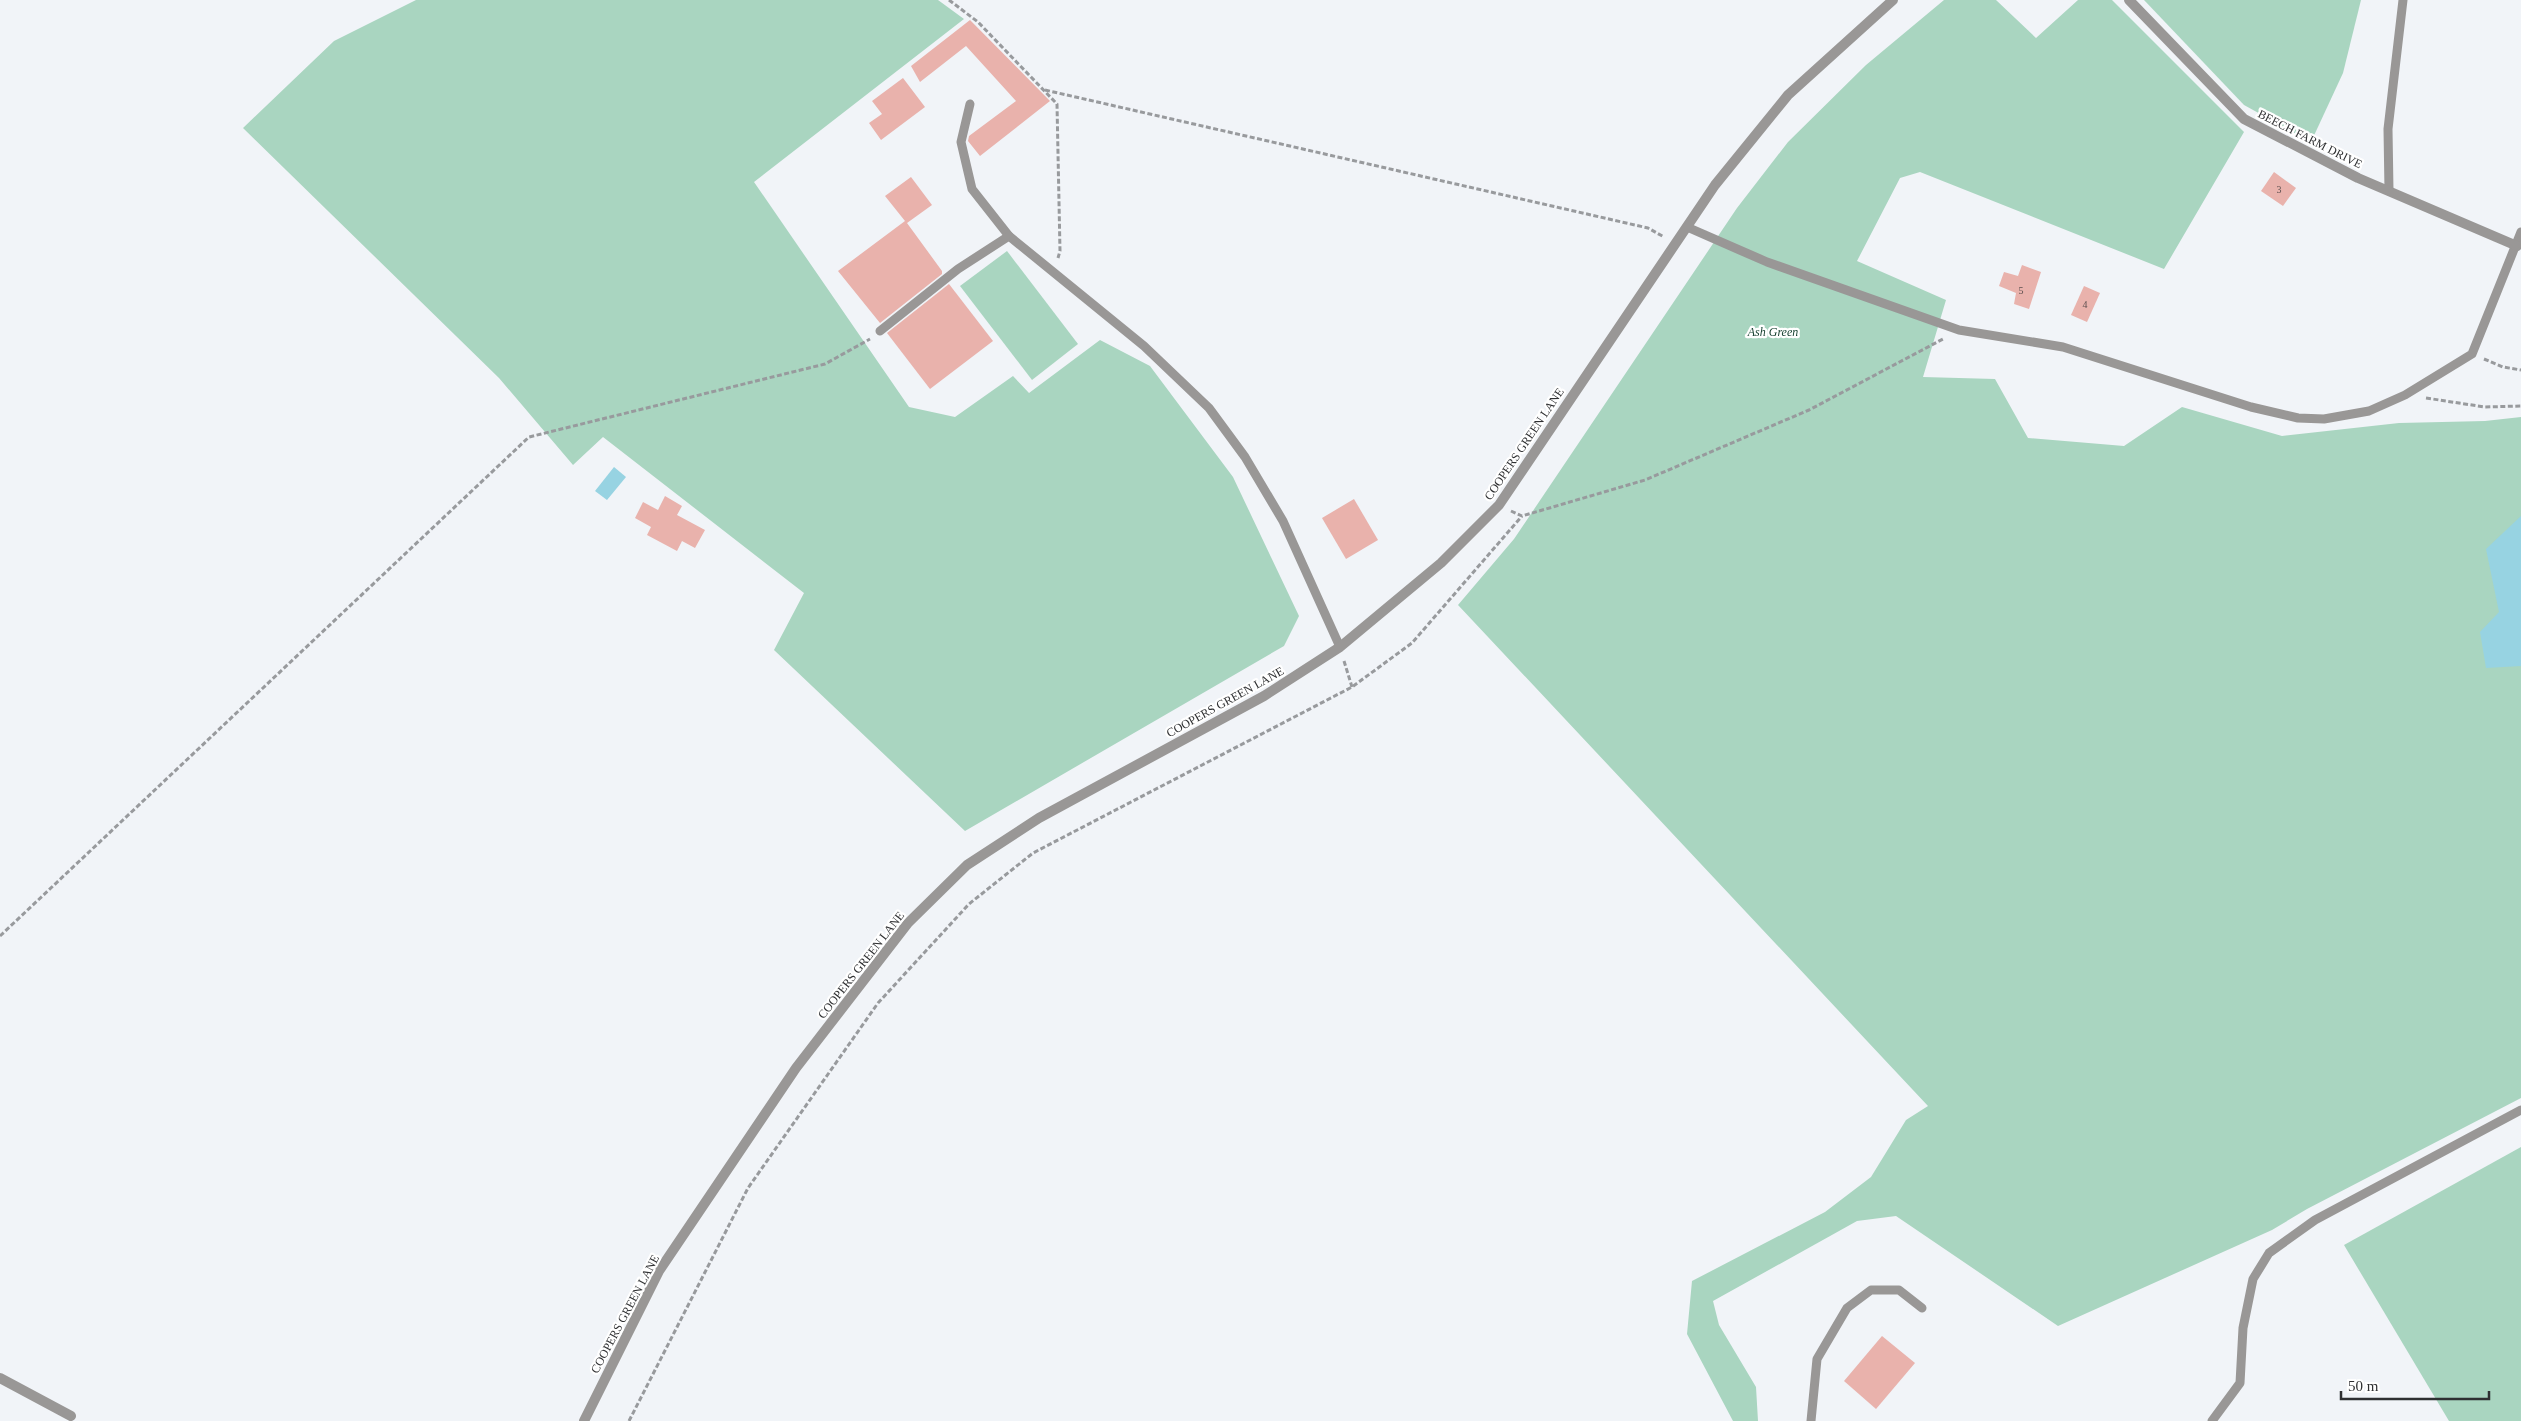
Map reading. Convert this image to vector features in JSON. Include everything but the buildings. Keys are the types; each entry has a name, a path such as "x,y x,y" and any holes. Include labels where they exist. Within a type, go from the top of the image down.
{"street":[{"name":"COOPERS GREEN LANE","path":"584,1421 660,1271 796,1068 908,924 967,865 1038,818 1264,696 1340,647 1441,563 1498,505 1715,185 1788,95 1893,0"},
{"name":"BEECH FARM DRIVE","path":"2128,0 2244,119 2358,178 2517,246"},
{"path":"0,1378 71,1416"}],"lane":[{"path":"2389,191 2388,130 2403,0"},
{"path":"970,104 961,142 972,188 1009,236 1055,270 1144,346 1209,408 1245,457 1283,520 1340,647"},
{"path":"1687,227 1767,262 1959,330 2063,347 2197,390 2298,418 2324,419 2368,411 2405,395 2472,354 2517,246 2521,232"},
{"path":"880,331 958,269 1009,236"},
{"path":"2212,1421 2240,1383 2243,1328 2253,1279 2269,1254 2315,1220 2521,1110"},
{"path":"1811,1421 1817,1358 1847,1308 1871,1290 1899,1290 1922,1308"}],"path":[{"path":"949,0 978,22 1057,104 1060,251 1055,270"},
{"path":"1045,90 1648,228 1675,244"},
{"path":"629,1421 748,1188 878,1003 969,904 1033,853 1352,687 1412,643 1522,516 1645,480 1809,410 1959,330"},
{"path":"0,936 529,437 825,364 865,343 880,331"},
{"path":"2472,354 2503,367 2521,370"},
{"path":"2405,395 2485,407 2521,406"},
{"path":"1498,505 1522,516"},
{"path":"1340,647 1352,687"}],"green space":[{"path":"416,0 938,0 964,19 754,182 909,407 955,417 1013,376 1029,393 1100,340 1150,366 1233,477 1299,616 1284,646 965,831 774,650 804,593 603,437 573,465 499,378 243,128 334,41"},
{"name":"Ash Green","path":"1944,0 1996,0 2036,38 2078,0 2112,0 2244,132 2164,269 1920,172 1900,178 1857,261 1946,300 1923,377 1995,379 2028,438 2124,446 2182,407 2282,436 2399,423 2485,421 2521,417 2521,1098 2307,1209 2272,1230 2058,1326 1896,1216 1857,1221 1713,1301 1719,1325 1756,1387 1758,1421 1733,1421 1687,1334 1692,1281 1825,1212 1871,1177 1906,1120 1928,1106 1458,605 1514,539 1737,208 1788,142 1866,65"},
{"path":"2144,0 2361,0 2343,73 2311,142 2244,105"},
{"path":"1007,251 1078,344 1032,380 960,286"},
{"path":"2521,1147 2521,1421 2449,1421 2344,1245"}],"water":[{"path":"614,467 626,477 607,500 595,491"},
{"path":"2521,516 2521,666 2486,668 2480,632 2499,612 2486,549"}]}
